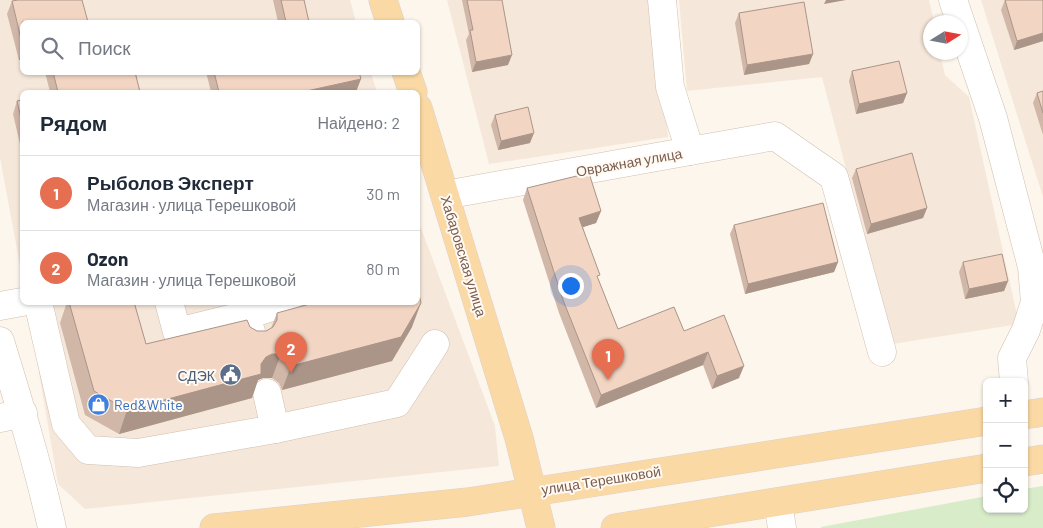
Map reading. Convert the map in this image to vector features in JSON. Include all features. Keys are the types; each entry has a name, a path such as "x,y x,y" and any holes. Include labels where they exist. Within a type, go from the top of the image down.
{"main road":[{"path":"383,0 389,20"},
{"path":"407,75 411,90"},
{"name":"Хабаровская улица","path":"420,114 519,438 541,528"},
{"path":"1028,415 1043,412"},
{"name":"улица Терешковой","path":"214,528 468,502 983,422"},
{"path":"1028,461 1043,459"},
{"path":"615,528 780,515 983,469"}],"street":[{"name":"Овражная улица","path":"445,195 690,151 670,87 662,0"},
{"path":"953,0 993,118 1032,267 1039,302 1026,330 1013,370"},
{"path":"690,151 775,136 834,177 882,352"},
{"path":"0,306 20,302"},
{"path":"39,305 66,424 88,450 138,453 275,429 397,403 435,344"},
{"path":"170,305 177,332 250,327 283,305"},
{"path":"0,341 11,416 44,492 52,528"},
{"path":"267,394 275,429"}],"shaded area":[{"path":"0,0 350,0 355,20 20,20 20,75 372,75 376,90 20,90 20,265 0,158"},
{"path":"447,0 655,0 668,137 489,164"},
{"path":"679,0 929,0 932,15 923,15 923,60 942,60 945,75 969,97 1019,324 892,344 822,77 687,91"},
{"path":"981,0 1043,0 1043,197"},
{"path":"420,225 495,426 499,466 85,509 58,484 27,305 420,305"}],"green space":[{"path":"1043,486 1043,528 821,528 983,497 983,513 1028,513 1028,488"}],"building":[{"path":"82,0 87,20 20,20 20,35 12,1"},
{"path":"281,0 304,0 309,20 286,20"},
{"path":"467,0 502,0 512,55 476,62 470,30 473,30"},
{"path":"1005,0 1043,0 1043,33 1017,41"},
{"path":"804,2 813,54 747,65 739,13"},
{"path":"899,61 907,93 859,104 852,71"},
{"path":"54,75 136,75 140,90 58,90"},
{"path":"215,75 360,75 361,79 311,90 218,90"},
{"path":"1043,91 1043,113 1037,93"},
{"path":"20,100 20,114 17,101"},
{"path":"528,107 534,133 501,141 495,115"},
{"path":"912,153 927,208 871,224 856,169"},
{"path":"589,173 601,211 579,218 600,275 597,276 618,329 674,307 684,331 724,315 744,366 717,376 708,352 601,395 563,300 527,188"},
{"path":"823,203 838,262 748,284 734,225"},
{"path":"1002,254 1008,281 969,289 963,262"},
{"path":"70,305 135,305 146,344 247,320 250,327 257,331 266,331 273,327 277,320 277,313 306,305 420,305 401,337 291,366 281,354 272,354 266,357 261,364 261,374 127,410 94,391"}],"place":[{"name":"Ozon","path":"291,373"},
{"name":"СДЭК","path":"231,375"},
{"name":"Рыболов Эксперт","path":"608,380"},
{"name":"Red&White","path":"98,404"}]}
